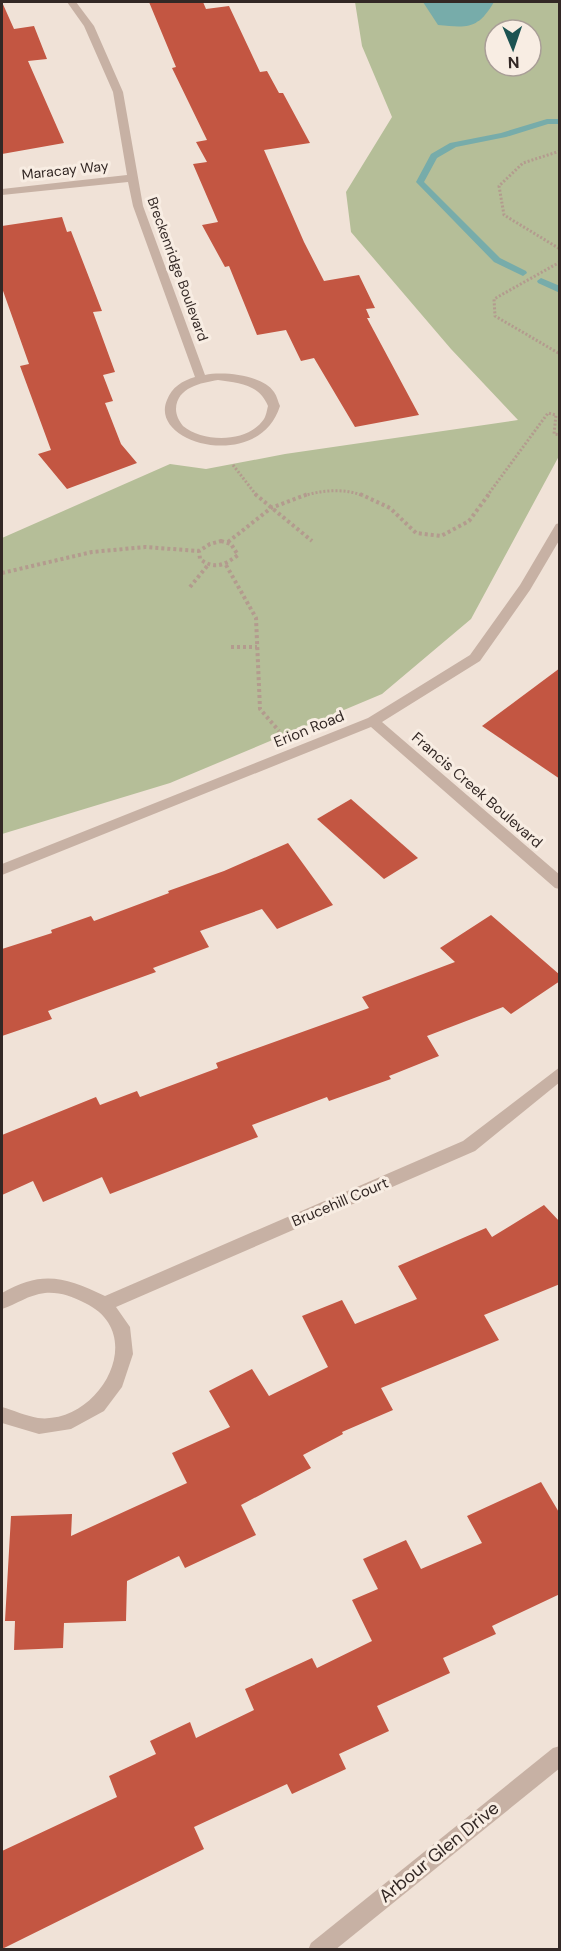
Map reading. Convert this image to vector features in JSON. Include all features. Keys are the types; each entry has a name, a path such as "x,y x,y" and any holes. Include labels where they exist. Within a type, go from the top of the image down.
{"street":[{"name":"Breckenridge Boulevard","path":"72,2 89,26 118,92 138,206 201,379"},
{"name":"Maracay Way","path":"2,192 132,178"},
{"path":"218,376 252,381 264,388 273,398 275,408 273,419 264,429 250,436 234,441 216,442 199,439 185,433 174,424 169,414 170,403 176,393 187,384 218,376"},
{"name":"Erion Road","path":"2,870 373,721 475,657 525,587 560,527"},
{"name":"Francis Creek Boulevard","path":"373,721 560,884"},
{"name":"Brucehill Court","path":"105,1304 470,1146 560,1073"},
{"path":"2,1302 13,1294 37,1286 62,1286 85,1292 105,1304 119,1323 126,1346 123,1370 112,1392 92,1411 67,1423 40,1426 14,1421 2,1415"},
{"name":"Arbour Glen Drive","path":"318,1950 560,1755"}],"path":[{"path":"560,151 523,163 499,186 504,215 560,249"},
{"path":"560,262 494,299 495,316 560,354"},
{"path":"228,542 272,508 314,492 355,492 390,508 416,533 441,536 469,521 548,413 556,415 554,434 560,435"},
{"path":"216,442 256,495 312,542"},
{"path":"2,573 92,552 145,547 199,551 210,542 228,542 235,547 238,555 226,565 208,565 200,558 199,551"},
{"path":"190,587 208,565"},
{"path":"226,565 256,618 260,709 297,753"},
{"path":"231,647 257,646"}],"green space":[{"path":"355,2 559,2 559,456 471,619 382,694 170,783 2,834 2,538 170,464 206,469 285,454 518,420 451,349 351,232 346,192 392,117 362,46"}],"water":[{"path":"423,2 494,2 477,22 457,26 438,25"}],"building":[{"path":"2,2 14,29 34,26 47,59 28,61 64,143 2,154"},
{"path":"149,2 203,2 206,9 229,6 260,72 267,71 279,93 283,93 310,143 264,150 304,242 324,281 359,275 375,308 366,309 370,318 367,318 419,415 355,427 314,358 301,361 286,330 257,335 229,266 225,267 202,225 218,222 193,164 207,162 196,142 207,140 172,68 176,67"},
{"path":"62,217 67,232 71,231 102,311 93,312 115,372 103,375 113,401 105,403 121,444 137,463 67,489 38,454 51,450 20,366 29,364 2,288 2,226"},
{"path":"560,668 560,779 482,726"},
{"path":"351,799 418,858 384,879 317,819"},
{"path":"288,843 333,905 277,929 262,909 200,931 209,947 153,968 156,972 48,1011 52,1019 2,1036 2,949 52,933 51,930 91,916 94,921 224,871"},
{"path":"491,915 560,975 560,981 511,1014 503,1007 427,1036 439,1056 389,1076 391,1079 329,1101 327,1097 252,1125 258,1137 110,1194 102,1177 43,1202 33,1181 2,1195 2,1135 96,1097 100,1105 137,1091 140,1097 218,1068 216,1063 369,1008 362,997 455,962 440,948"},
{"path":"544,1205 560,1222 560,1284 484,1315 499,1340 381,1388 393,1410 342,1432 343,1434 303,1455 311,1468 241,1505 256,1535 185,1568 179,1556 127,1581 126,1621 64,1623 63,1648 14,1650 15,1621 5,1621 11,1516 72,1514 71,1536 187,1483 172,1453 230,1427 209,1391 252,1369 269,1396 328,1367 302,1316 342,1300 355,1324 417,1299 398,1266 486,1228 492,1237"},
{"path":"541,1482 560,1514 560,1594 492,1626 496,1634 443,1658 450,1673 377,1706 389,1731 339,1754 346,1769 292,1794 287,1784 194,1827 204,1849 2,1949 2,1851 117,1797 109,1776 156,1754 150,1741 190,1722 196,1738 254,1710 245,1689 312,1658 317,1668 372,1641 352,1600 378,1589 363,1559 406,1540 421,1569 482,1543 467,1516"}],"waterway":[{"path":"523,273 497,260 420,182 434,156 453,145 503,135 547,121 560,122"},
{"path":"541,281 560,290"}]}
